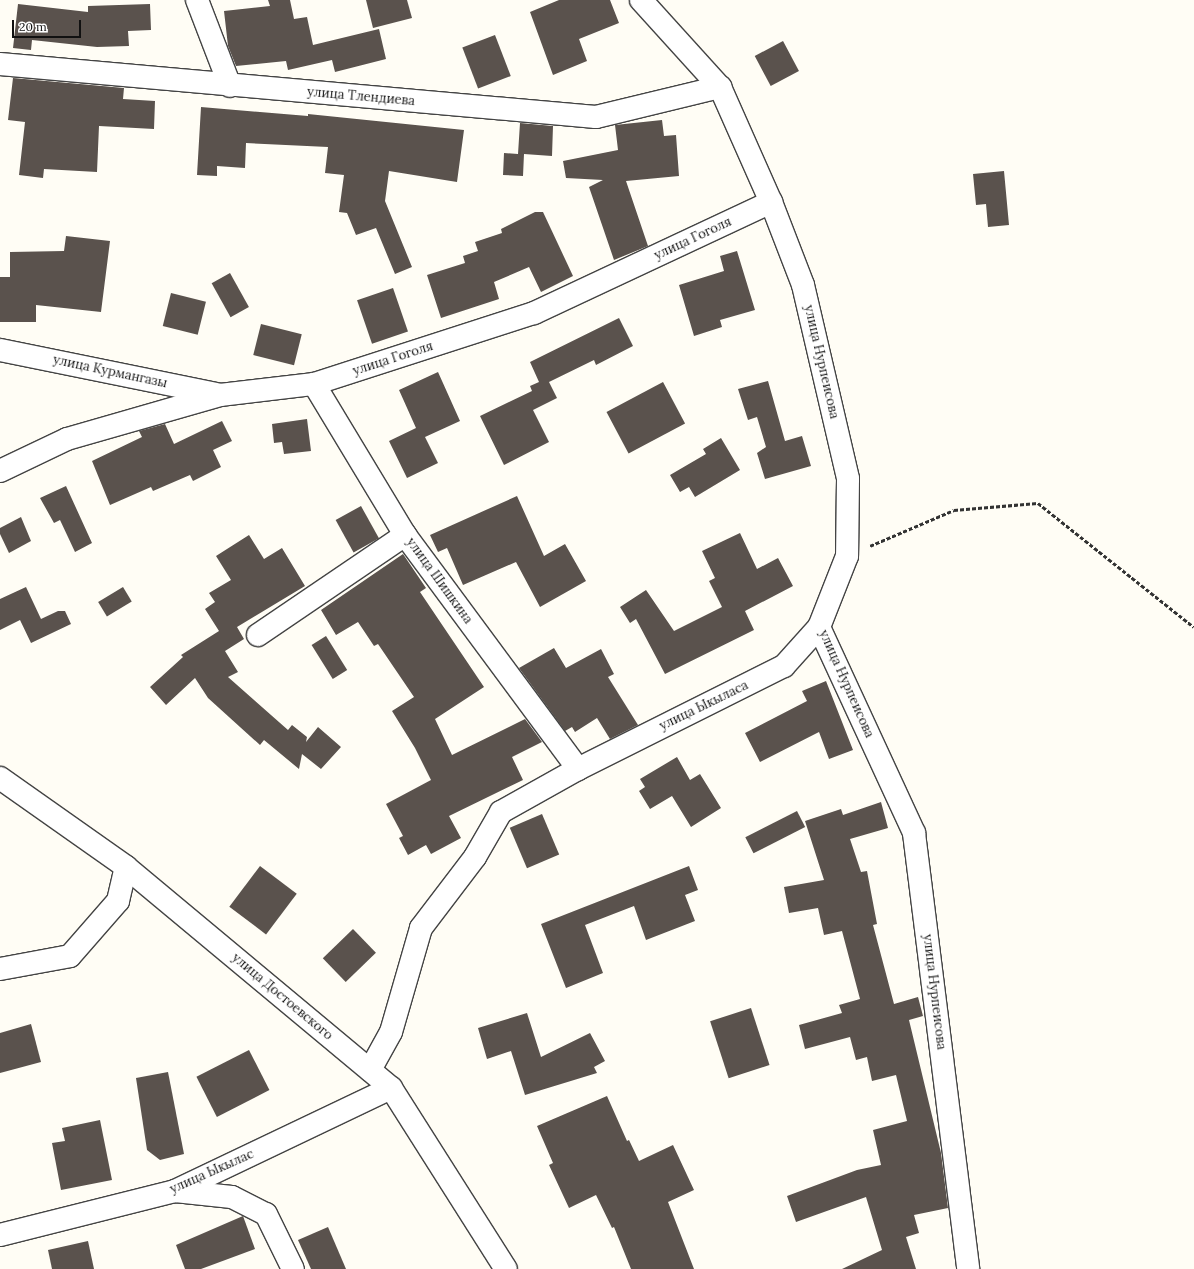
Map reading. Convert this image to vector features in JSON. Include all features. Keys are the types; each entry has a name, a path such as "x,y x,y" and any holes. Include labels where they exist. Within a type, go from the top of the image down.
{"street":[{"path":"197,0 230,86"},
{"name":"улица Нурпеисова","path":"641,0 720,87 771,202 803,285 848,479 847,556 819,627 914,833 968,1269"},
{"name":"улица Тлендиева","path":"0,64 230,86 596,117 720,87"},
{"name":"улица Гоголя","path":"0,470 68,439 220,395 314,384 534,313 771,202"},
{"name":"улица Курмангазы","path":"0,350 220,395"},
{"name":"улица Шишкина","path":"314,384 405,535 578,769"},
{"path":"258,635 405,535"},
{"name":"улица Ыкыласа","path":"370,1070 391,1032 421,928 475,857 501,812 578,769 784,666 819,627"},
{"name":"улица Достоевского","path":"0,778 126,867 391,1088 506,1269"},
{"path":"0,969 70,956 118,901 126,867"},
{"name":"улица Ыкылас","path":"0,1235 175,1191 391,1088"},
{"path":"175,1191 232,1197 266,1214 294,1269"}],"path":[{"path":"847,556 954,510 1038,503 1194,627"}],"building":[{"path":"268,0 290,0 294,19 307,17 313,45 379,29 386,59 335,72 332,60 288,70 286,61 236,66 228,46 224,11 270,6"},
{"path":"366,0 407,0 412,18 373,28"},
{"path":"559,0 610,0 619,23 579,39 587,61 553,75 530,12"},
{"path":"18,4 88,12 88,6 150,4 151,30 128,31 129,46 97,47 32,40 31,50 13,48"},
{"path":"495,35 511,76 478,89 462,48"},
{"path":"783,41 799,71 771,86 755,56"},
{"path":"13,78 124,88 123,99 155,101 154,129 99,126 97,172 44,169 43,178 19,175 25,122 8,120"},
{"path":"201,107 308,116 308,114 464,130 457,182 389,171 385,201 412,267 395,274 376,228 356,235 347,213 339,212 344,175 325,173 328,147 246,143 245,168 217,166 217,176 197,175"},
{"path":"662,120 664,136 676,135 679,176 626,181 648,246 614,260 589,187 603,180 566,178 563,161 618,150 615,125"},
{"path":"520,123 553,126 552,156 524,154 523,176 503,175 504,153 518,154"},
{"path":"1004,171 1009,225 988,227 986,204 976,205 973,174"},
{"path":"535,212 543,212 573,276 541,292 529,267 494,282 499,299 441,318 427,275 465,263 463,256 478,251 475,242 502,233 501,229"},
{"path":"66,236 110,241 101,312 36,305 36,322 0,322 0,277 10,277 10,252 64,251"},
{"path":"737,251 755,310 720,320 722,327 694,336 679,285 724,271 720,256"},
{"path":"230,273 249,307 231,317 212,283"},
{"path":"393,288 408,331 372,344 357,300"},
{"path":"171,293 206,302 198,335 163,326"},
{"path":"619,318 633,346 596,365 594,360 549,382 557,398 533,410 549,442 504,465 480,416 532,391 530,386 539,382 530,362"},
{"path":"261,324 302,334 294,365 253,355"},
{"path":"438,372 460,421 425,437 438,463 407,478 389,441 416,428 399,390"},
{"path":"768,381 785,441 802,436 811,466 765,479 757,453 766,447 757,417 748,420 738,389"},
{"path":"663,382 685,423 629,454 606,412"},
{"path":"307,419 311,451 284,454 282,442 274,443 272,424"},
{"path":"222,421 232,441 213,450 221,467 193,481 190,475 153,491 151,487 110,505 92,461 142,437 139,431 165,424 174,444"},
{"path":"721,438 740,470 695,497 689,487 680,492 670,475 706,454 703,449"},
{"path":"66,486 92,543 75,552 60,520 54,523 40,498"},
{"path":"517,496 544,556 565,544 586,581 540,607 516,562 463,585 447,548 438,552 430,535"},
{"path":"361,506 379,538 354,552 336,520"},
{"path":"21,517 31,541 9,553 0,534 0,528"},
{"path":"740,533 757,569 778,558 793,586 745,611 754,630 665,674 636,619 630,623 620,607 646,590 674,631 722,607 709,581 715,578 702,551"},
{"path":"249,535 264,559 282,548 305,586 237,627 244,639 225,651 238,672 228,677 288,730 292,725 307,737 306,742 318,727 341,747 321,769 302,754 299,769 264,740 260,745 208,698 195,678 166,705 150,687 183,657 181,655 219,631 205,609 215,602 209,593 231,580 216,556"},
{"path":"403,554 426,588 420,592 484,687 435,719 452,755 525,719 542,742 512,757 523,780 449,816 461,838 431,854 426,845 408,855 399,838 403,836 386,804 431,780 415,748 392,711 414,697 378,644 374,646 358,622 336,635 321,610"},
{"path":"26,587 41,619 58,611 65,611 71,624 31,643 20,620 0,630 0,599"},
{"path":"123,587 132,602 107,617 98,602"},
{"path":"326,636 347,670 333,679 312,645"},
{"path":"554,648 566,668 601,649 614,674 608,677 638,725 610,739 597,718 575,732 572,727 565,731 519,668"},
{"path":"826,681 853,750 829,759 819,732 760,762 745,733 807,701 802,691"},
{"path":"677,757 690,780 700,774 721,808 691,827 672,796 650,809 639,791 645,787 640,779"},
{"path":"881,802 888,828 850,839 861,872 867,871 877,924 873,925 894,1004 918,997 923,1016 909,1020 941,1153 948,1208 914,1215 919,1233 906,1237 916,1269 842,1269 882,1250 866,1197 796,1222 787,1196 857,1170 881,1165 873,1130 907,1121 896,1075 872,1081 867,1057 856,1060 850,1037 805,1049 799,1025 842,1013 839,1005 860,999 842,931 824,935 818,908 789,913 784,887 824,880 805,821 841,809 843,815"},
{"path":"797,811 805,827 753,853 745,837"},
{"path":"542,814 559,855 527,868 510,828"},
{"path":"260,866 297,894 266,934 229,907"},
{"path":"689,866 698,890 685,895 695,921 646,940 634,906 585,925 603,973 566,988 541,924"},
{"path":"353,929 376,953 346,982 323,958"},
{"path":"751,1008 770,1065 729,1078 710,1021"},
{"path":"527,1013 541,1057 590,1033 605,1061 594,1067 597,1073 525,1095 511,1051 487,1059 478,1028"},
{"path":"31,1024 41,1062 0,1073 0,1033"},
{"path":"249,1050 269,1090 217,1117 196,1077"},
{"path":"168,1072 184,1154 160,1160 147,1150 136,1078"},
{"path":"607,1096 627,1141 629,1140 639,1161 673,1145 694,1190 668,1202 694,1269 631,1269 614,1227 612,1228 596,1195 569,1208 549,1165 553,1163 537,1126"},
{"path":"100,1120 112,1180 61,1190 52,1143 65,1141 62,1128"},
{"path":"243,1216 255,1249 201,1269 185,1269 176,1245"},
{"path":"328,1227 346,1269 311,1269 298,1240"},
{"path":"88,1241 94,1269 52,1269 48,1250"}]}
